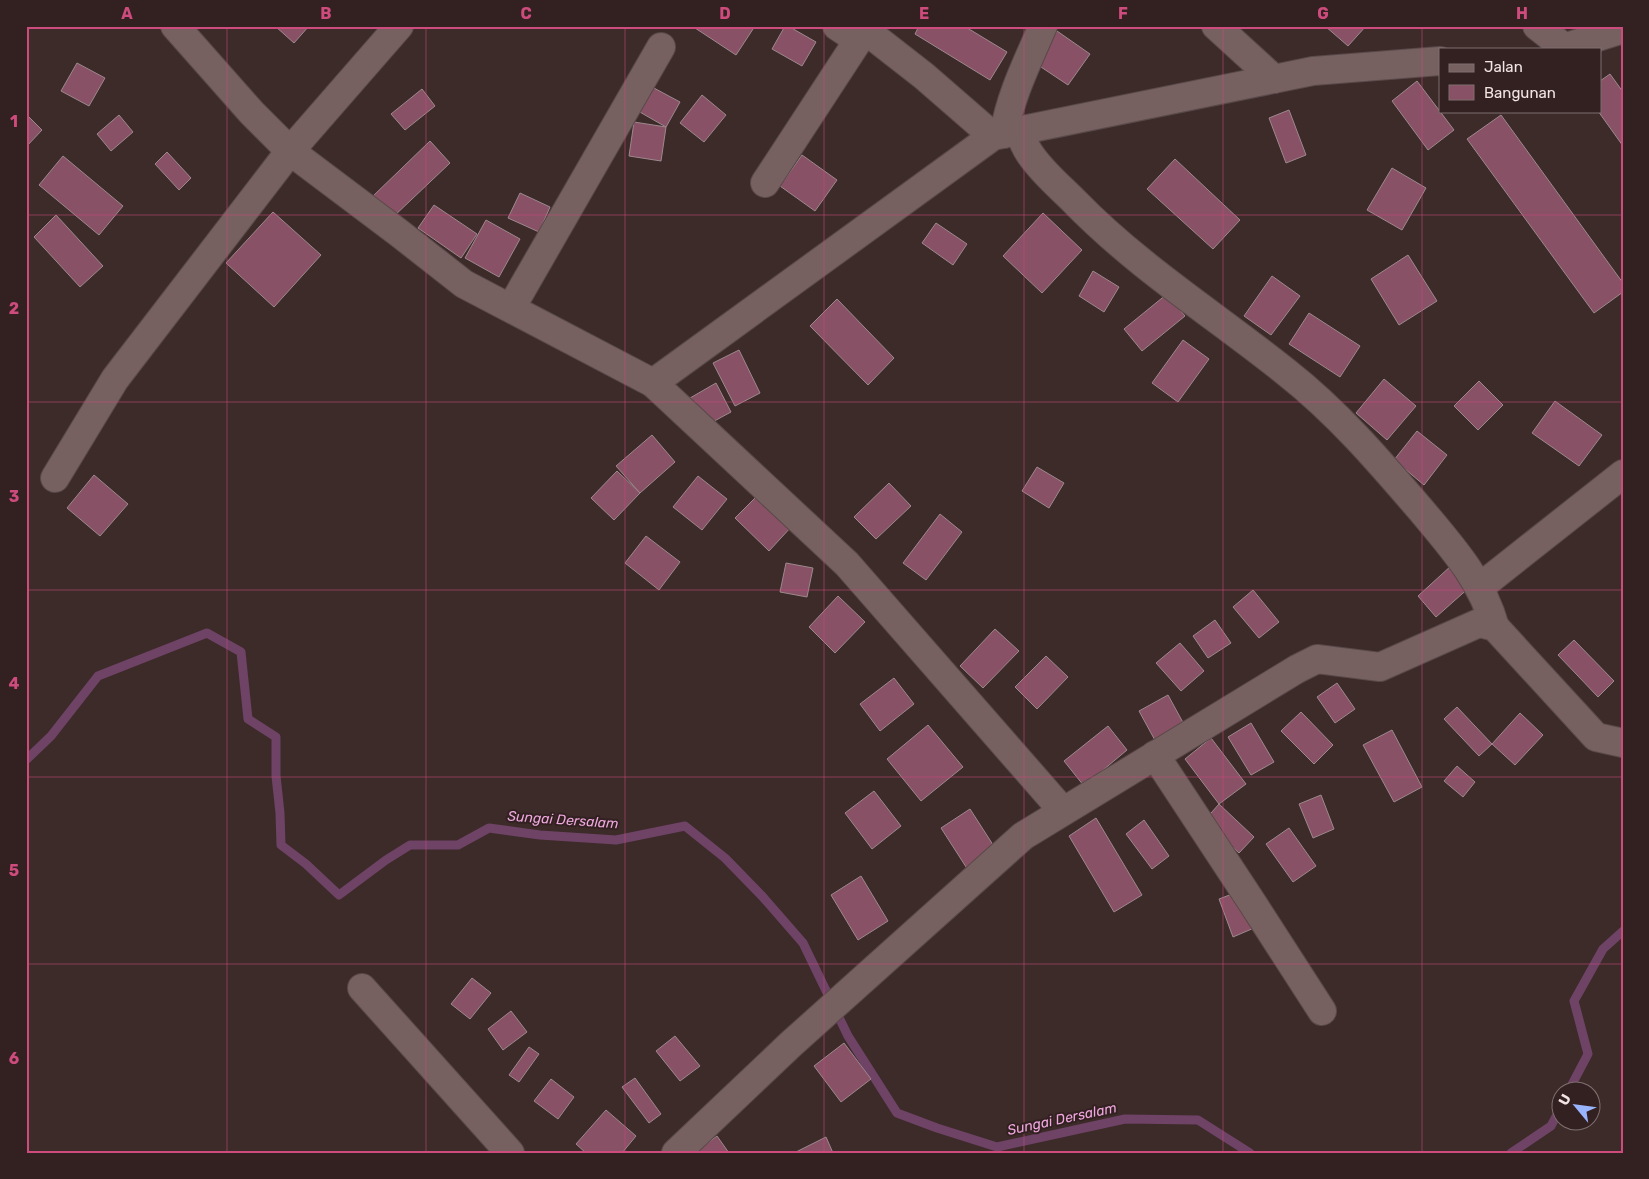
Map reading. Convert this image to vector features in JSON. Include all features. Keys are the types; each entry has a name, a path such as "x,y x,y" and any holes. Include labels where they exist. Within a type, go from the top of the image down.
{"street":[{"path":"175,26 252,113 290,152 464,284 653,383 847,564 1063,811"},
{"path":"55,478 115,379 290,152 399,26"},
{"path":"1005,133 1007,113 1043,26"},
{"path":"1216,26 1274,79"},
{"path":"1537,26 1562,48 1621,32"},
{"path":"766,182 857,30 1005,133 1029,153 1090,218 1153,273 1279,366 1320,400 1405,492 1454,549 1480,587 1489,607 1494,627 1596,737 1623,743"},
{"path":"511,308 661,47"},
{"path":"653,383 1005,133 1313,72 1439,61"},
{"path":"1480,587 1623,474"},
{"path":"676,1153 791,1044 1023,836 1297,669 1317,659 1380,667 1479,623 1494,627"},
{"path":"1155,755 1322,1011"},
{"path":"362,988 510,1153"}],"building":[{"path":"275,26 309,26 294,43"},
{"path":"692,26 755,26 736,55"},
{"path":"785,26 816,42 802,66 772,49"},
{"path":"919,26 964,26 1007,52 990,80 915,34"},
{"path":"1325,26 1366,26 1348,46"},
{"path":"1057,31 1090,54 1068,85 1035,63"},
{"path":"77,63 105,78 89,106 61,91"},
{"path":"1610,74 1623,92 1623,146 1599,112 1602,112 1602,80"},
{"path":"1417,81 1454,130 1428,150 1392,101"},
{"path":"652,87 680,102 666,127 638,111"},
{"path":"422,89 435,106 405,130 391,114"},
{"path":"702,95 726,115 704,142 680,123"},
{"path":"1289,110 1306,155 1286,163 1269,118"},
{"path":"26,114 42,130 26,147"},
{"path":"119,115 133,132 111,151 97,134"},
{"path":"1501,115 1623,283 1623,292 1594,313 1467,139"},
{"path":"634,122 666,127 661,161 629,156"},
{"path":"430,141 450,163 392,218 372,197"},
{"path":"167,152 191,178 179,190 155,164"},
{"path":"802,155 837,180 815,211 780,186"},
{"path":"63,156 123,206 99,235 39,185"},
{"path":"1175,159 1240,220 1213,249 1147,189"},
{"path":"1392,168 1426,188 1402,230 1367,210"},
{"path":"520,193 550,207 539,232 508,218"},
{"path":"434,205 477,234 461,258 418,228"},
{"path":"273,212 321,255 274,307 226,263"},
{"path":"1043,213 1082,250 1042,293 1003,256"},
{"path":"56,215 103,266 80,287 34,237"},
{"path":"486,220 520,239 499,277 465,258"},
{"path":"936,223 967,244 953,265 922,243"},
{"path":"1408,255 1437,301 1399,325 1371,279"},
{"path":"1093,271 1119,287 1104,312 1079,296"},
{"path":"1272,276 1300,296 1271,335 1244,316"},
{"path":"1167,294 1185,316 1142,351 1124,329"},
{"path":"837,299 894,358 868,385 810,326"},
{"path":"1309,313 1360,346 1340,377 1289,344"},
{"path":"1183,340 1209,359 1178,402 1152,383"},
{"path":"739,350 760,393 735,406 713,363"},
{"path":"1384,379 1416,406 1387,440 1356,413"},
{"path":"1479,381 1503,405 1478,430 1454,406"},
{"path":"716,383 731,412 705,426 690,398"},
{"path":"1555,401 1602,435 1579,466 1532,433"},
{"path":"1417,431 1447,455 1424,485 1394,460"},
{"path":"652,435 675,462 640,493 616,466"},
{"path":"1037,467 1064,483 1049,508 1022,491"},
{"path":"617,471 640,493 614,520 591,498"},
{"path":"94,475 128,504 100,536 67,508"},
{"path":"698,476 727,499 702,530 673,507"},
{"path":"889,483 911,506 876,539 854,517"},
{"path":"759,494 792,526 769,551 735,518"},
{"path":"940,514 962,532 926,580 903,563"},
{"path":"646,536 680,562 659,590 625,563"},
{"path":"786,563 813,568 807,597 780,592"},
{"path":"1452,565 1471,586 1436,617 1418,596"},
{"path":"1253,590 1279,622 1259,638 1233,607"},
{"path":"838,596 865,622 835,653 809,627"},
{"path":"1215,620 1231,643 1208,658 1193,636"},
{"path":"995,629 1019,651 983,688 960,666"},
{"path":"1574,640 1614,681 1598,697 1558,655"},
{"path":"1180,643 1204,671 1181,691 1156,663"},
{"path":"1046,656 1068,677 1037,709 1015,687"},
{"path":"894,678 914,704 880,731 860,704"},
{"path":"1337,683 1355,709 1335,723 1317,697"},
{"path":"1168,695 1186,728 1157,744 1139,711"},
{"path":"1457,707 1492,744 1479,756 1444,719"},
{"path":"1301,712 1333,745 1314,764 1281,731"},
{"path":"1520,713 1543,735 1515,765 1492,744"},
{"path":"1251,723 1274,762 1251,775 1228,737"},
{"path":"928,725 963,767 921,801 887,759"},
{"path":"1108,726 1127,750 1084,786 1064,761"},
{"path":"1392,730 1422,787 1394,802 1363,745"},
{"path":"1211,738 1246,784 1219,804 1185,759"},
{"path":"1457,766 1475,782 1463,797 1444,781"},
{"path":"874,791 901,826 872,849 845,813"},
{"path":"1321,795 1334,829 1313,838 1299,804"},
{"path":"1219,804 1254,837 1239,853 1204,821"},
{"path":"970,809 997,851 968,870 941,828"},
{"path":"1096,818 1142,895 1114,912 1069,836"},
{"path":"1144,820 1169,856 1152,869 1126,834"},
{"path":"1289,828 1316,866 1293,882 1266,844"},
{"path":"861,876 888,921 858,940 831,895"},
{"path":"1240,891 1254,928 1233,937 1219,899"},
{"path":"472,978 491,993 470,1019 451,1004"},
{"path":"511,1011 527,1032 503,1050 488,1029"},
{"path":"675,1036 700,1066 680,1081 656,1051"},
{"path":"844,1043 871,1079 841,1102 814,1066"},
{"path":"529,1047 539,1054 519,1082 509,1075"},
{"path":"635,1078 661,1114 649,1123 622,1087"},
{"path":"551,1079 574,1097 558,1119 534,1101"},
{"path":"606,1110 636,1136 622,1153 586,1153 576,1144"},
{"path":"717,1136 729,1153 694,1153"},
{"path":"826,1137 833,1153 796,1152"}],"waterway":[{"name":"Sungai Dersalam","path":"26,760 51,736 98,676 207,633 241,652 248,719 276,737 276,776 281,845 306,864 339,895 386,860 410,845 458,845 489,828 540,835 616,840 685,826 725,858 762,896 803,943 848,1036 897,1113 997,1147 1125,1119 1198,1120 1250,1153"},
{"name":"Sungai Dersalam","path":"1573,1082 1588,1054 1574,1001 1603,949 1623,931"},
{"name":"Sungai Dersalam","path":"1511,1153 1552,1124"}]}
